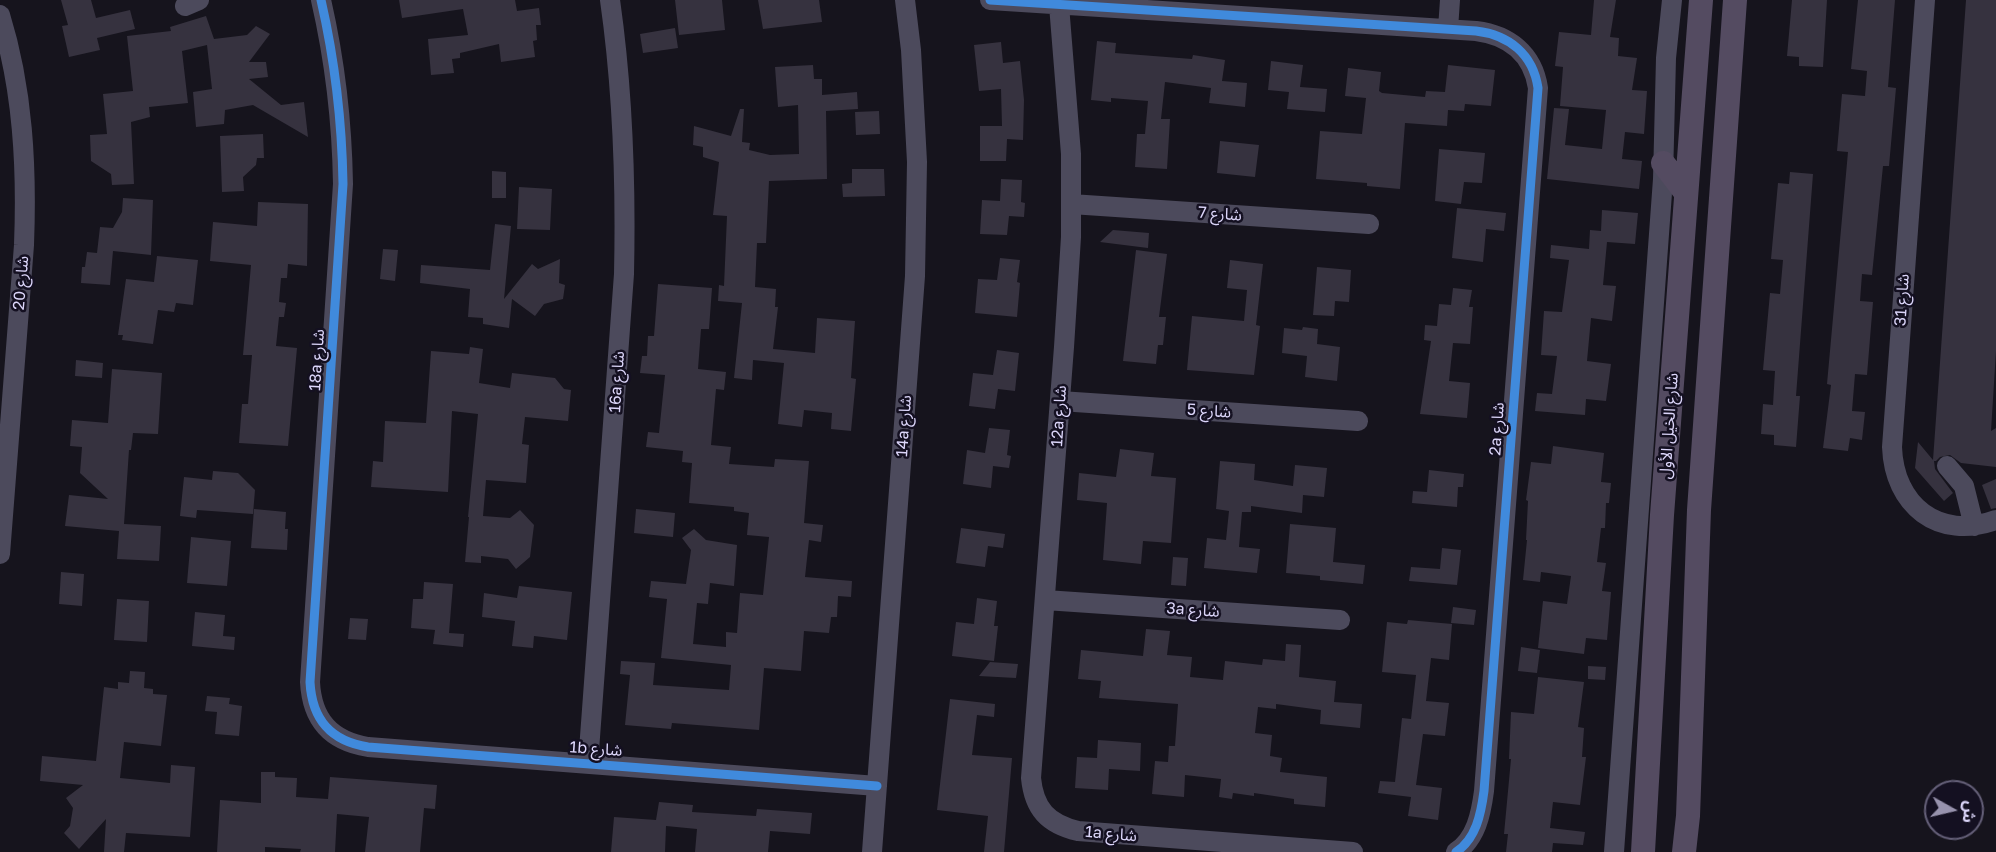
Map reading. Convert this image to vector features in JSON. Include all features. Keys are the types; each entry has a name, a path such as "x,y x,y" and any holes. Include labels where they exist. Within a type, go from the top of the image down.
{"main road":[{"name":"شارع الخيل الأول","path":"1643,852 1662,515 1701,0"},
{"path":"1684,852 1688,816 1699,510 1735,0"},
{"path":"1663,163 1686,193"},
{"path":"1645,815 1654,852"}],"street":[{"name":"18a شارع","path":"321,0 339,107 343,184 310,682 310,696 321,721"},
{"name":"16a شارع","path":"588,764 624,274 622,112 610,0"},
{"name":"14a شارع","path":"872,852 915,264 916,150 905,0"},
{"path":"990,0 1059,5 1220,7 1448,29 1450,0"},
{"path":"1614,852 1663,163 1666,58 1672,0"},
{"name":"شارع 31","path":"1925,0 1892,463 1904,494 1929,517 1959,526 1974,526 1996,520"},
{"name":"12a شارع","path":"1051,821 1039,806 1031,778 1069,269 1071,204 1068,105 1059,5"},
{"name":"شارع 20","path":"0,15 6,35 20,114 25,154 26,199 0,554"},
{"name":"2a شارع","path":"1448,29 1488,32 1501,36 1522,51 1533,68 1538,88 1484,791 1480,813 1470,838 1456,852"},
{"name":"شارع 7","path":"1071,204 1370,225"},
{"name":"شارع 5","path":"1060,401 1358,421"},
{"path":"1947,466 1964,486 1974,526"},
{"name":"3a شارع","path":"1045,600 1340,620"},
{"name":"1b شارع","path":"321,721 330,732 355,745 877,786"},
{"name":"1a شارع","path":"1051,821 1068,829 1087,832 1353,852"}],"building":[{"path":"61,0 91,0 96,18 130,10 135,29 97,38 100,50 69,57 62,26 68,25"},
{"path":"399,0 515,0 517,11 539,8 541,25 536,25 537,40 533,41 535,57 501,62 499,44 460,53 460,58 452,59 454,73 431,75 428,39 468,35 463,9 402,18"},
{"path":"675,0 722,0 725,30 679,35"},
{"path":"758,0 819,0 822,22 763,29"},
{"path":"1594,0 1616,0 1610,37 1619,38 1618,56 1637,58 1632,90 1647,91 1644,134 1625,132 1622,159 1642,161 1639,189 1547,179 1554,108 1569,109 1565,145 1602,149 1606,110 1560,106 1563,67 1555,66 1559,32 1591,35"},
{"path":"1792,0 1827,0 1823,67 1799,66 1799,57 1787,56"},
{"path":"1858,0 1895,0 1888,87 1896,88 1889,166 1883,166 1872,275 1862,274 1860,301 1873,302 1867,375 1855,374 1852,411 1865,412 1862,440 1850,438 1848,451 1823,448 1831,385 1827,384 1848,152 1837,151 1842,94 1865,96 1867,71 1851,69"},
{"path":"1966,0 1996,0 1996,351 1991,431 1996,428 1996,467 1961,463 1950,455 1940,457 1934,461 1935,469 1953,493 1944,501 1915,468 1918,442 1933,460"},
{"path":"206,16 214,39 247,35 256,26 270,34 249,62 266,62 268,77 249,79 281,105 304,102 308,137 253,105 225,110 224,124 196,127 193,92 212,89 207,45 182,51 188,103 149,107 150,117 131,122 134,184 112,185 111,174 91,161 90,135 107,134 103,94 133,91 127,36 171,31 170,27"},
{"path":"675,28 678,48 643,53 640,34"},
{"path":"1097,41 1116,43 1115,53 1192,59 1193,55 1225,60 1222,81 1247,83 1245,107 1209,103 1211,88 1165,82 1161,119 1170,119 1167,169 1135,167 1137,134 1145,134 1148,101 1111,98 1111,102 1091,100"},
{"path":"1001,42 1003,63 1020,61 1024,100 1023,140 1007,139 1006,161 980,161 980,126 1002,126 1001,89 979,91 974,45"},
{"path":"1271,61 1303,65 1300,87 1327,89 1325,112 1287,109 1289,92 1268,90"},
{"path":"813,65 814,79 822,79 822,95 857,92 858,109 826,111 827,179 769,181 766,243 757,243 755,287 776,289 775,307 778,307 773,349 815,353 817,318 855,321 851,378 856,379 851,431 831,429 832,413 804,410 802,427 778,424 784,363 753,360 752,380 734,378 742,303 718,301 719,285 724,286 727,216 713,215 719,162 703,157 703,147 693,145 694,126 731,136 740,109 744,109 742,142 750,143 749,150 770,155 799,154 798,105 778,107 775,67"},
{"path":"1448,65 1495,70 1491,106 1465,104 1464,111 1448,110 1447,126 1405,123 1400,189 1367,186 1367,183 1316,179 1320,131 1362,134 1366,98 1345,96 1348,68 1381,72 1379,91 1382,93 1425,97 1426,91 1445,92"},
{"path":"879,111 880,134 856,135 855,112"},
{"path":"263,134 264,158 257,158 256,165 243,177 244,191 222,192 220,136"},
{"path":"1220,141 1259,145 1255,177 1217,173"},
{"path":"1439,149 1485,153 1482,183 1464,182 1461,204 1435,201"},
{"path":"852,169 884,169 885,196 843,197 842,184 852,183"},
{"path":"492,171 506,172 506,198 492,198"},
{"path":"1790,172 1813,174 1796,396 1800,396 1796,447 1774,445 1774,435 1761,434 1763,404 1773,405 1775,371 1763,370 1770,293 1780,294 1783,260 1771,259 1778,183 1789,184"},
{"path":"1001,179 1022,180 1021,202 1025,203 1024,217 1009,216 1007,235 980,234 982,200 1000,201"},
{"path":"519,187 552,189 550,230 517,229"},
{"path":"123,198 153,200 151,255 113,251 110,285 81,283 82,267 85,267 87,252 97,253 100,227 113,228 122,212"},
{"path":"258,202 308,204 307,266 288,264 287,278 281,278 279,302 286,303 284,317 279,317 276,346 297,348 288,446 239,443 242,404 248,404 252,355 243,355 251,265 210,261 213,222 257,226"},
{"path":"1457,208 1506,213 1504,231 1486,229 1483,262 1452,258"},
{"path":"1602,210 1638,213 1635,244 1607,242 1603,285 1616,286 1612,321 1591,318 1587,361 1611,364 1606,401 1586,399 1585,415 1535,411 1537,393 1552,394 1557,356 1541,355 1544,311 1562,312 1569,260 1550,258 1551,245 1589,249 1590,230 1601,231"},
{"path":"495,224 511,226 504,299 532,264 538,269 560,259 559,283 565,285 563,299 544,304 535,316 512,299 509,328 483,324 483,318 468,317 470,289 420,283 421,265 490,270"},
{"path":"1113,230 1149,233 1148,248 1100,242"},
{"path":"383,249 398,250 395,281 380,279"},
{"path":"1136,250 1167,254 1159,317 1166,317 1163,345 1158,345 1156,364 1123,361"},
{"path":"157,256 198,260 193,305 176,303 174,312 158,310 153,344 122,340 123,335 118,335 126,279 154,282"},
{"path":"1000,258 1020,260 1017,282 1020,283 1017,317 975,313 978,279 997,280"},
{"path":"1230,260 1263,264 1256,325 1260,326 1254,375 1187,370 1192,316 1244,321 1247,290 1227,288"},
{"path":"1317,267 1351,270 1349,302 1335,301 1334,316 1313,315"},
{"path":"658,284 712,288 709,329 701,329 698,369 726,372 724,390 716,389 711,445 731,447 729,464 774,467 775,459 809,461 804,523 823,525 821,542 809,540 805,577 852,581 851,597 838,596 837,617 831,617 829,633 804,631 801,671 764,668 759,730 672,723 671,729 625,725 630,675 620,674 621,661 655,663 653,685 729,690 731,665 661,658 667,599 649,597 651,581 686,584 691,550 682,538 694,529 706,540 737,545 734,586 710,583 708,604 697,603 693,644 726,647 726,632 737,633 740,593 763,595 769,537 747,535 749,513 734,511 734,507 689,503 692,463 682,462 683,451 646,447 648,432 659,433 665,375 640,373 642,356 647,356 648,336 654,336"},
{"path":"1453,288 1472,290 1469,307 1473,307 1470,344 1453,343 1449,381 1470,383 1467,418 1420,414 1431,341 1424,340 1425,325 1437,326 1439,304 1451,305"},
{"path":"1303,327 1318,329 1317,344 1340,347 1337,381 1305,377 1307,356 1282,353 1284,328 1302,330"},
{"path":"470,347 483,349 479,383 510,388 512,373 555,378 564,389 571,390 568,421 525,417 522,444 529,445 526,483 486,480 483,516 510,518 520,510 534,525 530,557 516,569 508,559 481,556 481,563 465,562 478,414 452,411 448,492 371,487 373,461 383,462 385,421 426,423 431,351 469,354"},
{"path":"997,350 1019,353 1015,391 998,389 995,409 969,406 973,373 993,375"},
{"path":"76,360 103,363 102,378 75,376"},
{"path":"112,369 162,373 158,434 133,433 131,450 129,450 124,524 161,526 159,561 117,559 119,531 65,526 69,495 108,499 80,473 82,447 70,446 72,420 108,423"},
{"path":"989,428 1010,430 1007,455 1011,456 1009,468 993,466 991,488 963,484 967,450 985,453"},
{"path":"1553,446 1604,453 1601,482 1611,483 1609,503 1606,503 1605,528 1601,528 1597,562 1606,563 1602,591 1611,592 1607,640 1586,638 1584,654 1538,648 1543,601 1567,604 1571,576 1541,572 1540,582 1523,580 1527,540 1528,501 1526,500 1531,462 1551,464"},
{"path":"1120,449 1154,453 1151,476 1176,478 1171,543 1143,541 1141,564 1103,560 1107,503 1077,500 1079,473 1116,477"},
{"path":"1220,461 1255,464 1254,480 1293,486 1295,465 1327,468 1324,497 1303,495 1302,513 1251,506 1251,512 1242,512 1239,547 1260,549 1257,573 1204,568 1207,538 1226,540 1229,511 1216,509"},
{"path":"1429,470 1464,474 1463,487 1458,487 1457,507 1412,503 1413,491 1427,492"},
{"path":"213,471 238,473 255,490 253,514 197,510 196,518 180,516 184,477 212,480"},
{"path":"1996,479 1996,508 1991,509 1982,485"},
{"path":"254,509 286,512 287,550 251,548"},
{"path":"636,509 675,513 673,537 634,533"},
{"path":"1290,524 1336,528 1333,562 1365,565 1363,584 1320,580 1320,576 1286,573"},
{"path":"961,528 1005,534 1003,548 988,546 985,567 956,563"},
{"path":"191,537 231,541 227,586 187,583"},
{"path":"1442,548 1461,550 1457,585 1409,581 1411,567 1440,569"},
{"path":"1173,557 1188,558 1186,586 1171,585"},
{"path":"61,572 84,574 82,606 59,604"},
{"path":"424,582 453,584 449,633 464,634 463,647 433,644 435,630 411,628 413,599 423,599"},
{"path":"519,586 572,592 567,640 534,636 533,648 512,646 515,621 482,617 484,593 517,598"},
{"path":"977,598 997,601 994,626 998,626 994,661 952,656 956,622 974,624"},
{"path":"117,599 149,601 147,642 114,640"},
{"path":"1453,607 1476,610 1474,625 1451,623"},
{"path":"195,612 225,615 223,636 235,637 234,650 192,646"},
{"path":"350,618 368,619 366,640 348,639"},
{"path":"1408,620 1452,624 1449,660 1431,658 1426,701 1449,703 1445,736 1423,734 1416,785 1442,788 1438,820 1408,816 1411,797 1378,793 1380,781 1395,782 1402,718 1411,719 1416,675 1382,672 1387,622 1407,624"},
{"path":"1146,629 1170,631 1167,655 1192,657 1190,677 1223,680 1225,661 1262,665 1263,659 1285,661 1286,644 1301,645 1299,677 1336,681 1334,702 1362,704 1360,728 1320,724 1321,710 1276,704 1276,709 1258,707 1255,733 1272,735 1270,756 1282,758 1280,772 1327,777 1325,807 1294,804 1294,799 1254,793 1254,796 1233,793 1232,799 1219,797 1221,779 1185,775 1184,797 1152,794 1155,761 1168,762 1169,746 1175,746 1178,704 1099,698 1101,681 1078,679 1081,650 1143,656"},
{"path":"1521,647 1540,650 1537,673 1518,671"},
{"path":"990,662 1018,664 1016,678 979,676"},
{"path":"1588,666 1606,667 1605,680 1588,679"},
{"path":"130,671 145,672 144,688 153,689 153,694 167,695 161,746 124,742 120,778 170,783 171,765 195,767 190,837 126,833 124,852 104,852 106,819 79,849 64,833 70,826 73,808 66,798 83,785 40,781 42,756 96,761 104,687 118,689 118,682 129,683"},
{"path":"1538,677 1584,682 1578,727 1584,728 1582,757 1586,757 1580,805 1553,802 1550,828 1585,832 1583,845 1553,843 1552,852 1506,852 1508,834 1504,834 1511,759 1509,759 1511,712 1534,714"},
{"path":"207,696 230,698 229,704 242,706 239,736 215,734 217,712 205,711"},
{"path":"950,699 995,704 994,717 977,715 972,755 1012,758 1004,852 984,852 988,816 937,810"},
{"path":"1098,740 1141,743 1140,771 1109,769 1108,790 1075,788 1077,757 1097,758"},
{"path":"261,772 275,772 275,777 297,778 296,797 328,799 330,777 437,785 435,809 424,808 420,852 365,852 369,817 337,814 335,852 300,852 301,849 265,847 265,852 217,852 220,800 261,803"},
{"path":"659,802 693,805 692,812 756,816 757,809 812,813 810,834 770,831 768,852 695,852 697,829 666,826 665,852 611,852 614,817 656,820"}],"cycle path":[{"path":"321,0 337,91 343,184 310,682 319,718 334,734 344,740 368,747 877,786"},
{"path":"990,0 1476,31 1488,33 1509,42 1518,48 1531,65 1538,88 1484,791 1473,833 1463,847 1456,852"}]}
